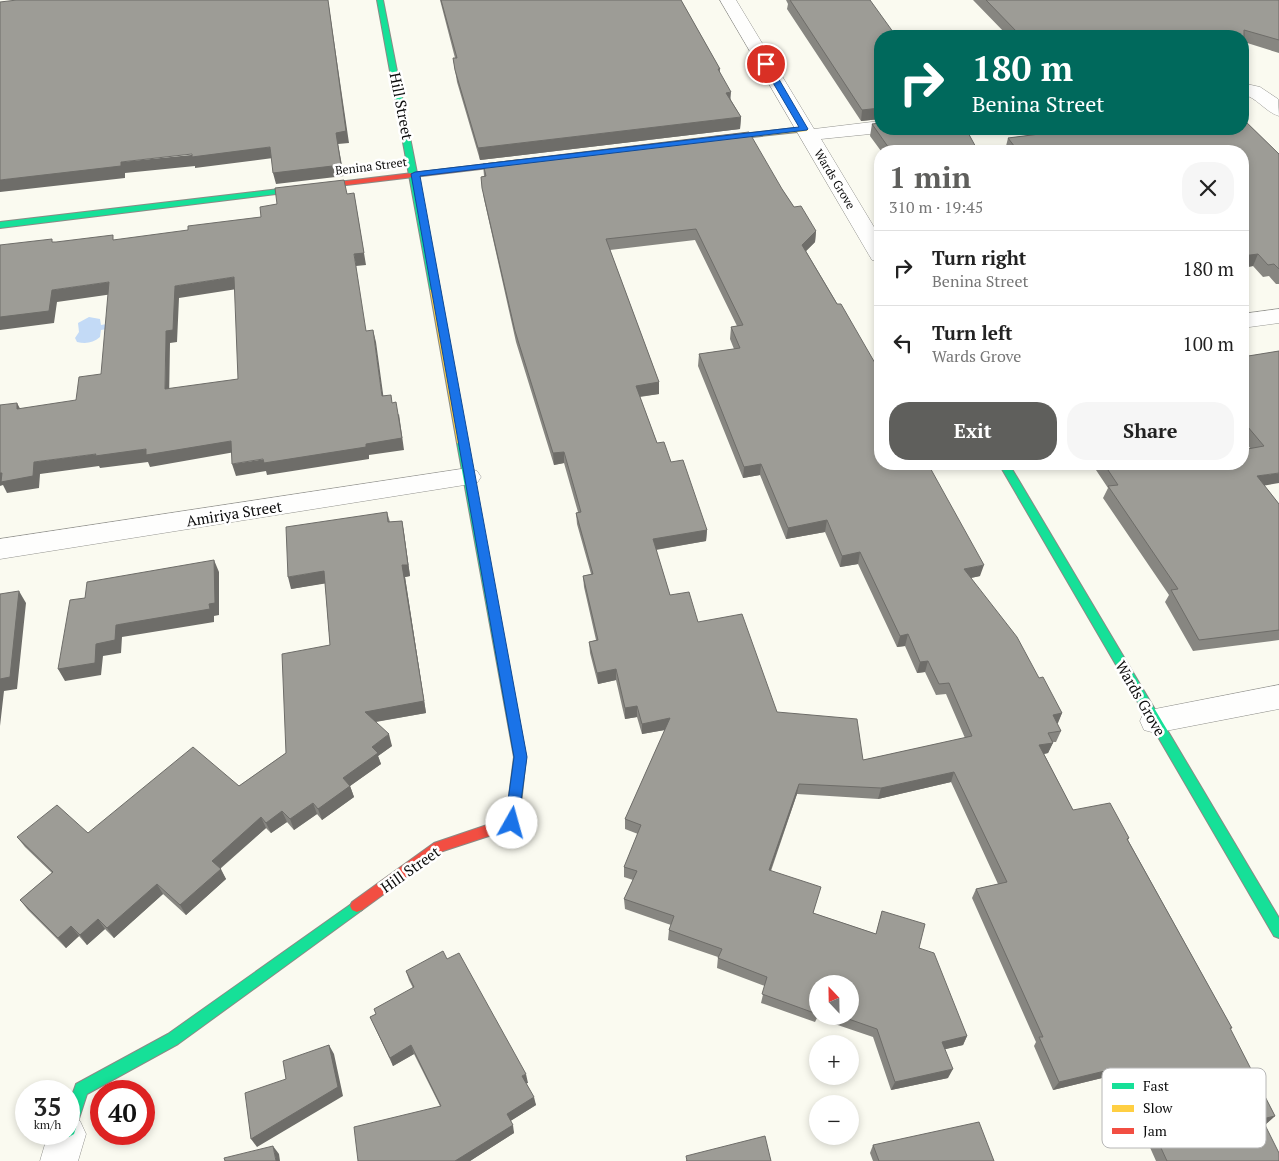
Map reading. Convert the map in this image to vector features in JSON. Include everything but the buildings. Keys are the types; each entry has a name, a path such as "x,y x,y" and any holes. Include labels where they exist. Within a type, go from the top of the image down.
{"street":[{"name":"Hill Street","path":"80,1092 81,1089 173,1039 439,847 512,823 520,757 468,477 415,174 380,0"},
{"name":"Wards Grove","path":"728,0 874,245"},
{"path":"1249,89 1264,96 1279,110"},
{"path":"701,141 874,127"},
{"name":"Benina Street","path":"0,225 532,161"},
{"path":"1249,320 1279,316"},
{"name":"Wards Grove","path":"1008,470 1279,931"},
{"name":"Amiriya Street","path":"0,549 468,477"},
{"path":"1155,721 1279,697"},
{"path":"59,1161 64,1145"}],"water":[{"path":"89,317 100,319 101,325 107,324 107,329 101,330 100,337 95,341 77,342 75,338 79,332 78,323"}],"traffic: fast":[{"path":"380,0 435,290"},
{"path":"0,225 313,187"},
{"path":"462,443 520,757 512,823 496,828"},
{"path":"1008,470 1279,931"},
{"path":"80,1092 81,1089 173,1039 357,906"}],"traffic: slow":[{"path":"714,139 804,129"},
{"path":"435,290 462,443"}],"traffic: jam":[{"path":"313,187 520,162"},
{"path":"357,906 439,847 496,828"}],"route":[{"path":"512,823 520,757 468,477 415,174 804,129 766,64"}]}
